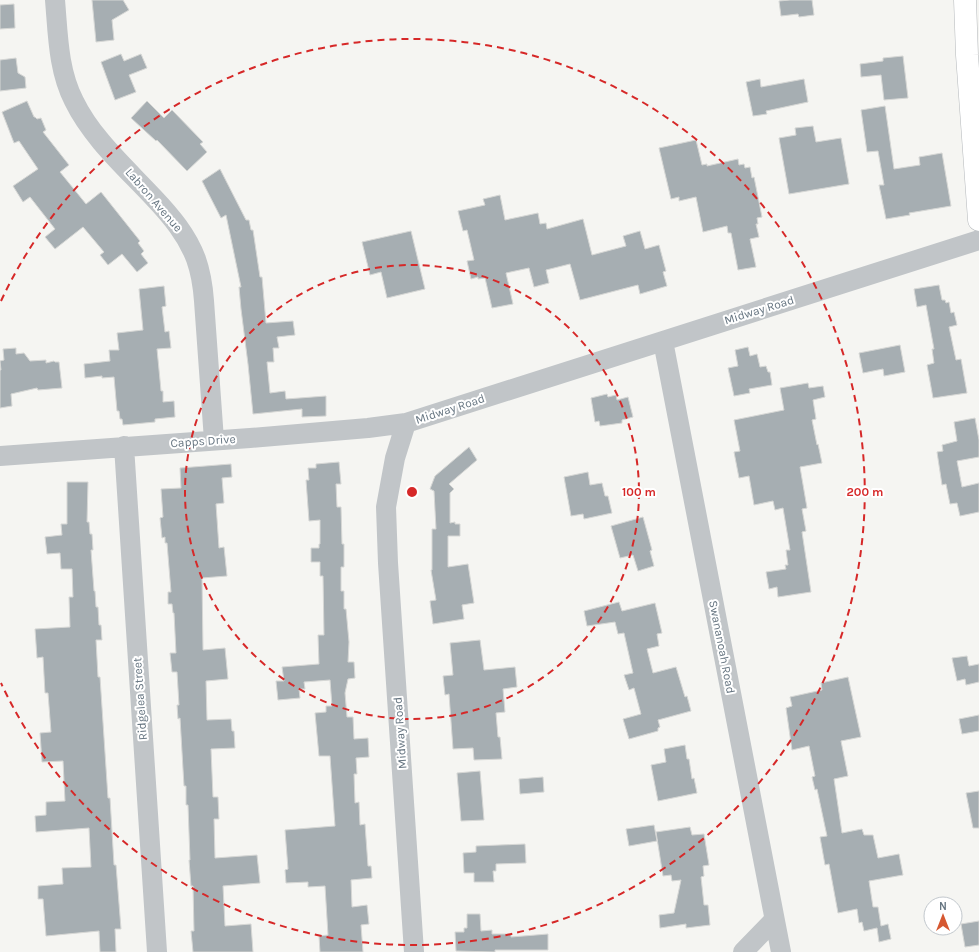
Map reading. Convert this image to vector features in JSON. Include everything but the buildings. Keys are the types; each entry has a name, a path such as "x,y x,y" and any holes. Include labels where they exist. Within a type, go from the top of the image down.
{"main road":[{"path":"965,0 979,220"}],"street":[{"name":"Labron Avenue","path":"55,0 60,56 64,77 73,100 84,119 98,138 171,216 184,235 196,259 204,294 214,440"},
{"name":"Midway Road","path":"414,952 388,563 386,507 395,458 406,423 979,240"},
{"name":"Swananoah Road","path":"663,341 781,952"},
{"name":"Capps Drive","path":"0,456 368,428 406,423"},
{"name":"Ridgelea Street","path":"124,446 157,952"},
{"path":"743,952 774,920"}]}
